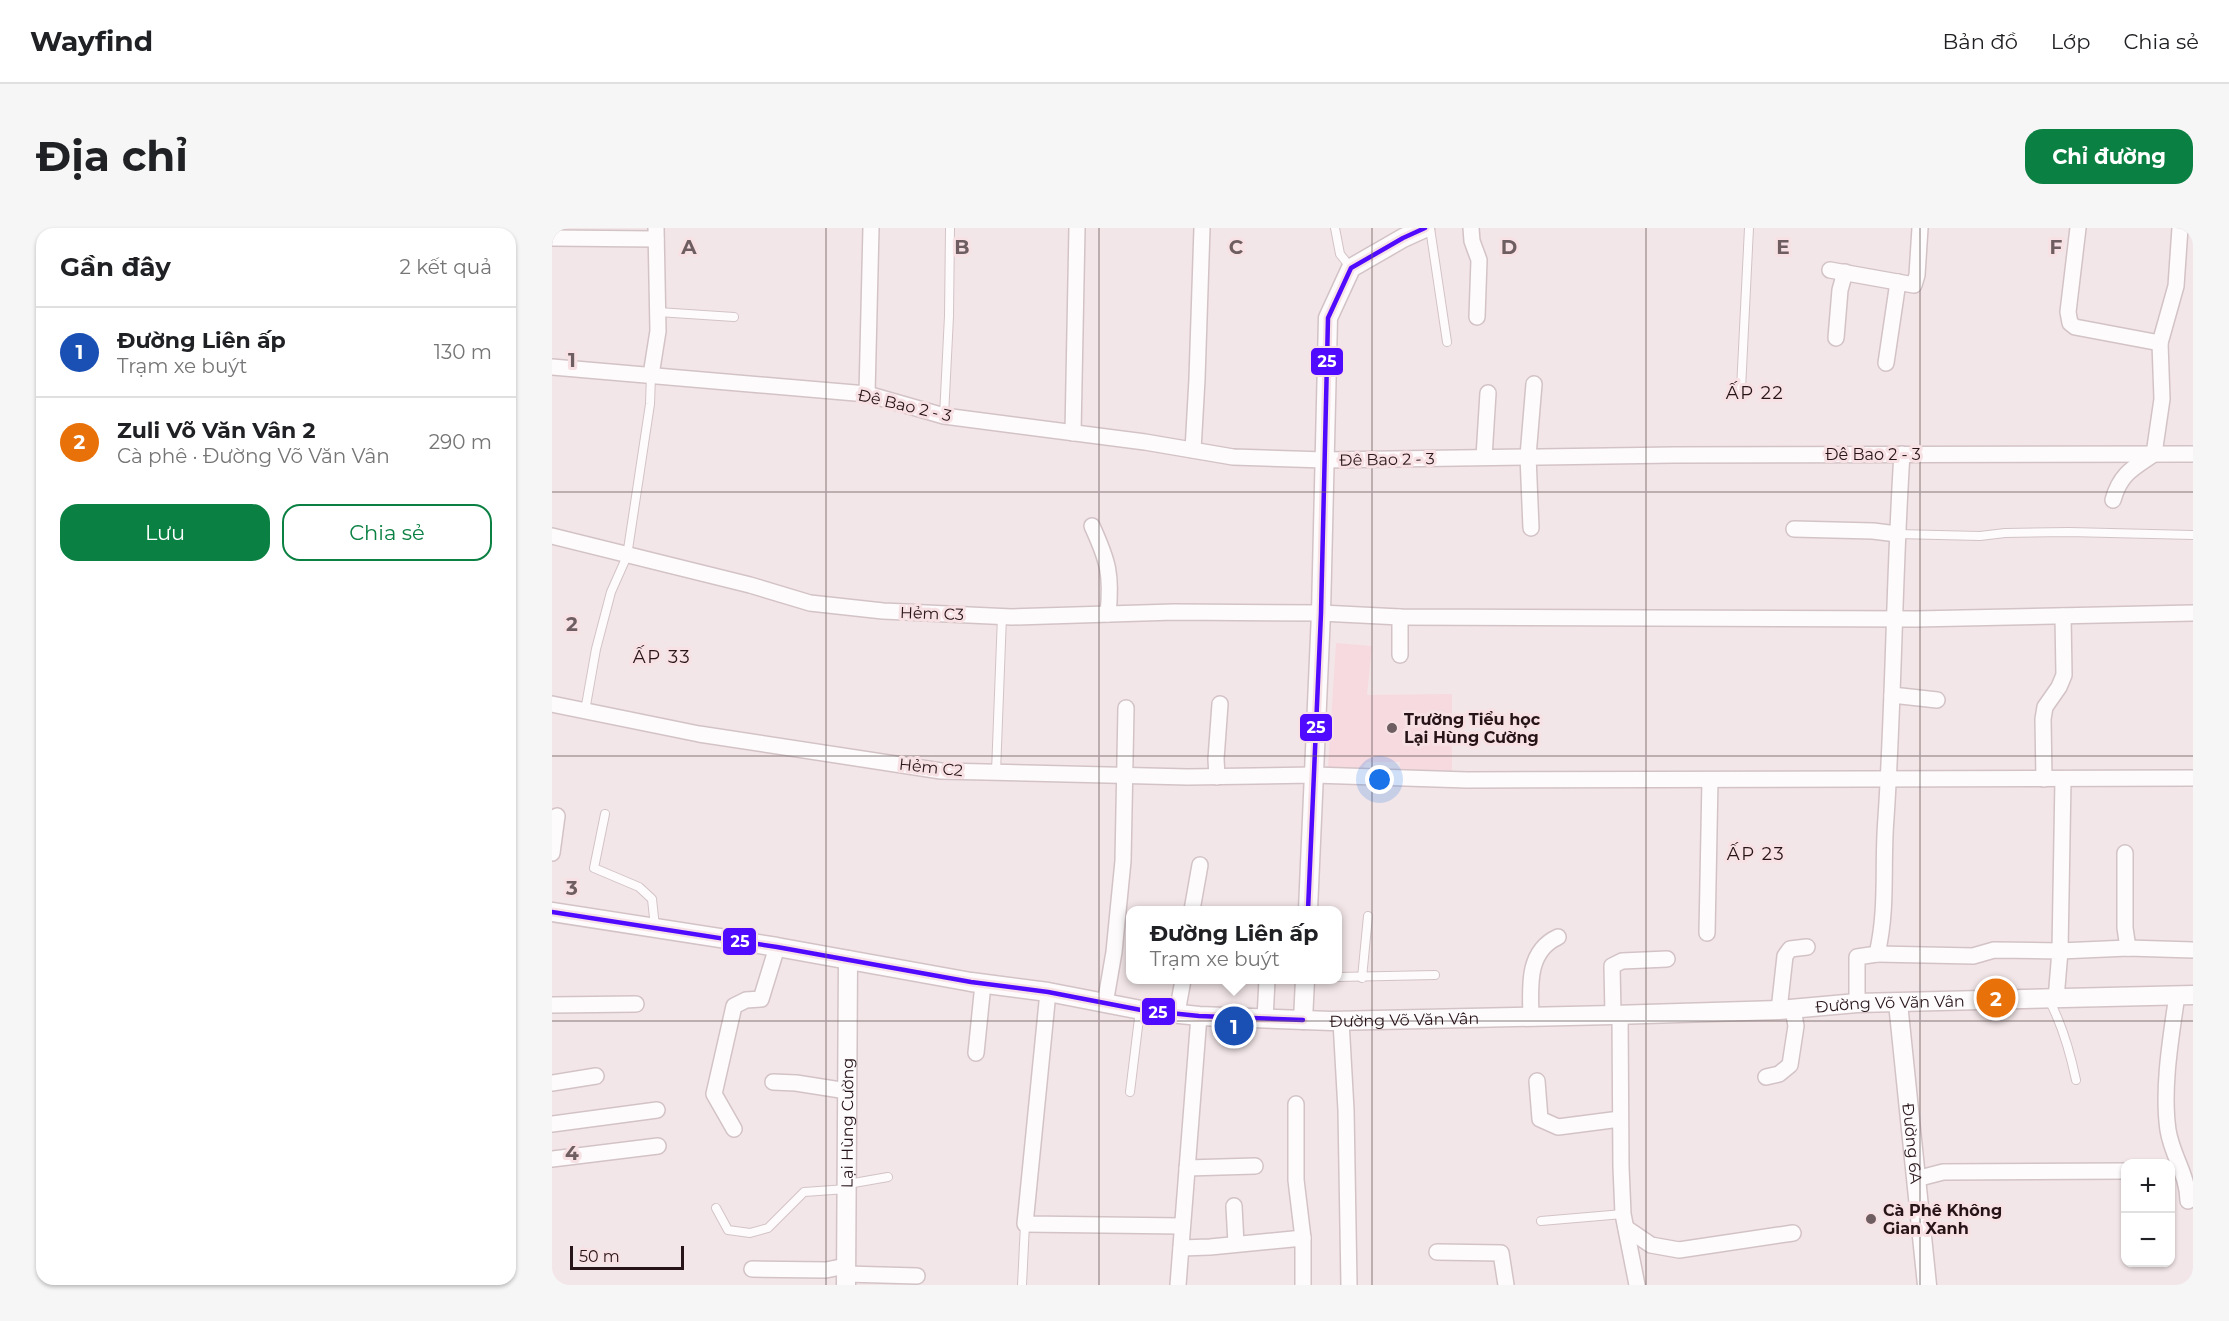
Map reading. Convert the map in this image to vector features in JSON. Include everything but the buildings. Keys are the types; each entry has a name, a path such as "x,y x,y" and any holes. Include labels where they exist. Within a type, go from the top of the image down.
{"street":[{"path":"867,394 870,228"},
{"path":"1073,433 1077,228"},
{"path":"1193,450 1202,228"},
{"path":"1308,906 1321,613 1328,318 1351,268 1425,228"},
{"path":"1471,228 1472,242 1479,260 1477,317"},
{"path":"1836,338 1840,290 1838,271 1914,285 1917,275 1920,228"},
{"path":"2078,228 2068,312 2070,323 2075,327 2160,343"},
{"path":"2113,500 2117,486 2125,474 2154,454 2162,399 2160,343 2176,286 2180,228"},
{"path":"552,238 656,234 658,331 651,375"},
{"path":"1886,363 1898,282"},
{"name":"Đê Bao 2 - 3","path":"552,367 867,394 944,416 1233,457 1324,460 1528,456 2193,454"},
{"path":"1531,528 1528,456 1534,384"},
{"path":"1484,457 1488,393"},
{"path":"1877,954 1886,899 1886,821 1902,454"},
{"path":"1092,526 1108,566 1110,592 1108,614"},
{"path":"1794,529 1873,531 1897,534"},
{"name":"Hẻm C3","path":"552,536 750,585 810,603 883,611 1002,616 1174,612 1400,616 1895,619 2193,613"},
{"path":"1400,616 1400,655"},
{"path":"2044,779 2043,719 2045,707 2059,687 2064,675 2063,616"},
{"path":"1892,695 1937,700"},
{"name":"Hẻm C2","path":"552,704 699,734 941,771 1123,776 1314,776 1467,780 2193,778"},
{"path":"1217,777 1220,704"},
{"path":"1105,1004 1114,952 1123,861 1126,708"},
{"path":"2052,999 2060,951 2063,779"},
{"path":"1707,933 1710,780"},
{"path":"552,853 557,816"},
{"path":"2125,853 2125,928 2128,948"},
{"path":"1193,906 1200,865"},
{"name":"Đường Võ Văn Vân","path":"552,912 777,947 983,984 1048,992 1141,1010 1199,1016 1341,1020 1616,1015 1857,1004 2185,995"},
{"path":"1531,1016 1530,983 1539,950 1558,937"},
{"path":"734,1129 714,1094 726,1038 734,1006 746,1000 761,999 777,947"},
{"path":"1766,1077 1779,1074 1790,1065 1796,1026 1786,1009 1785,956 1790,949 1807,947"},
{"path":"1857,1004 1857,957 1877,954 1973,956 1994,950 2060,951 2128,948 2193,950"},
{"path":"1637,1285 1625,1221 1612,966 1622,961 1667,959"},
{"name":"Lại Hùng Cường","path":"846,1275 849,960"},
{"path":"976,1053 983,984"},
{"path":"1177,1013 1182,984"},
{"path":"1265,1019 1267,984"},
{"path":"1303,1020 1305,984"},
{"path":"1048,992 1025,1224 1182,1226"},
{"path":"2185,995 2167,1088 2168,1130 2174,1152 2189,1175 2188,1201"},
{"name":"Đường 6A","path":"1898,1003 1927,1285"},
{"path":"552,1005 636,1004"},
{"path":"1178,1285 1199,1016"},
{"path":"1341,1020 1346,1110 1349,1285"},
{"path":"552,1083 596,1076"},
{"path":"1537,1081 1540,1119 1558,1127 1620,1119"},
{"path":"773,1082 847,1091"},
{"path":"1296,1104 1296,1180 1303,1238 1303,1285"},
{"path":"552,1124 657,1110"},
{"path":"552,1159 658,1146"},
{"path":"1187,1168 1255,1166"},
{"path":"1916,1179 1942,1172 2121,1171"},
{"path":"1234,1206 1236,1244"},
{"path":"1625,1221 1651,1245 1679,1251 1793,1233"},
{"path":"1181,1248 1303,1238"},
{"path":"1437,1252 1501,1253 1506,1285"},
{"path":"752,1269 826,1270 846,1275 917,1276"}],"lane":[{"path":"944,416 949,316 950,228"},
{"path":"1335,228 1340,254 1351,268"},
{"path":"1430,228 1447,342"},
{"path":"1741,389 1749,228"},
{"path":"658,312 734,317"},
{"path":"585,711 596,649 611,592 627,556 650,404 651,375"},
{"path":"1897,534 1980,536 2005,533 2069,532 2193,534"},
{"path":"996,772 1002,616"},
{"path":"605,814 594,868 639,887 652,899 655,927"},
{"path":"1362,978 1368,916"},
{"path":"1342,977 1435,975"},
{"path":"2052,999 2061,1021 2076,1080"},
{"path":"1130,1092 1141,1010"},
{"path":"716,1208 728,1230 750,1233 768,1228 804,1192 847,1187 888,1177"},
{"path":"1541,1221 1625,1221"},
{"path":"1022,1285 1025,1224"}],"shaded area":[{"name":"Trường Tiểu học Lại Hùng Cường","path":"1336,643 1372,646 1367,695 1452,694 1452,771 1400,771 1400,762 1367,762 1361,770 1328,768"}],"transit line":[{"name":"25","path":"1308,906 1321,613 1328,318 1351,268 1425,228"},
{"name":"25","path":"552,912 777,947 971,982 1048,992 1141,1010 1199,1016 1303,1020"}],"place":[{"name":"Trường Tiểu học Lại Hùng Cường","path":"1392,728"},
{"name":"Zuli Võ Văn Vân 2","path":"1996,998"},
{"name":"Đường Liên ấp","path":"1234,1026"},
{"name":"Cà Phê Không Gian Xanh","path":"1871,1219"}],"district":[{"name":"ẤP 22","path":"1755,393"},
{"name":"ẤP 33","path":"662,657"},
{"name":"ẤP 23","path":"1756,854"}]}
